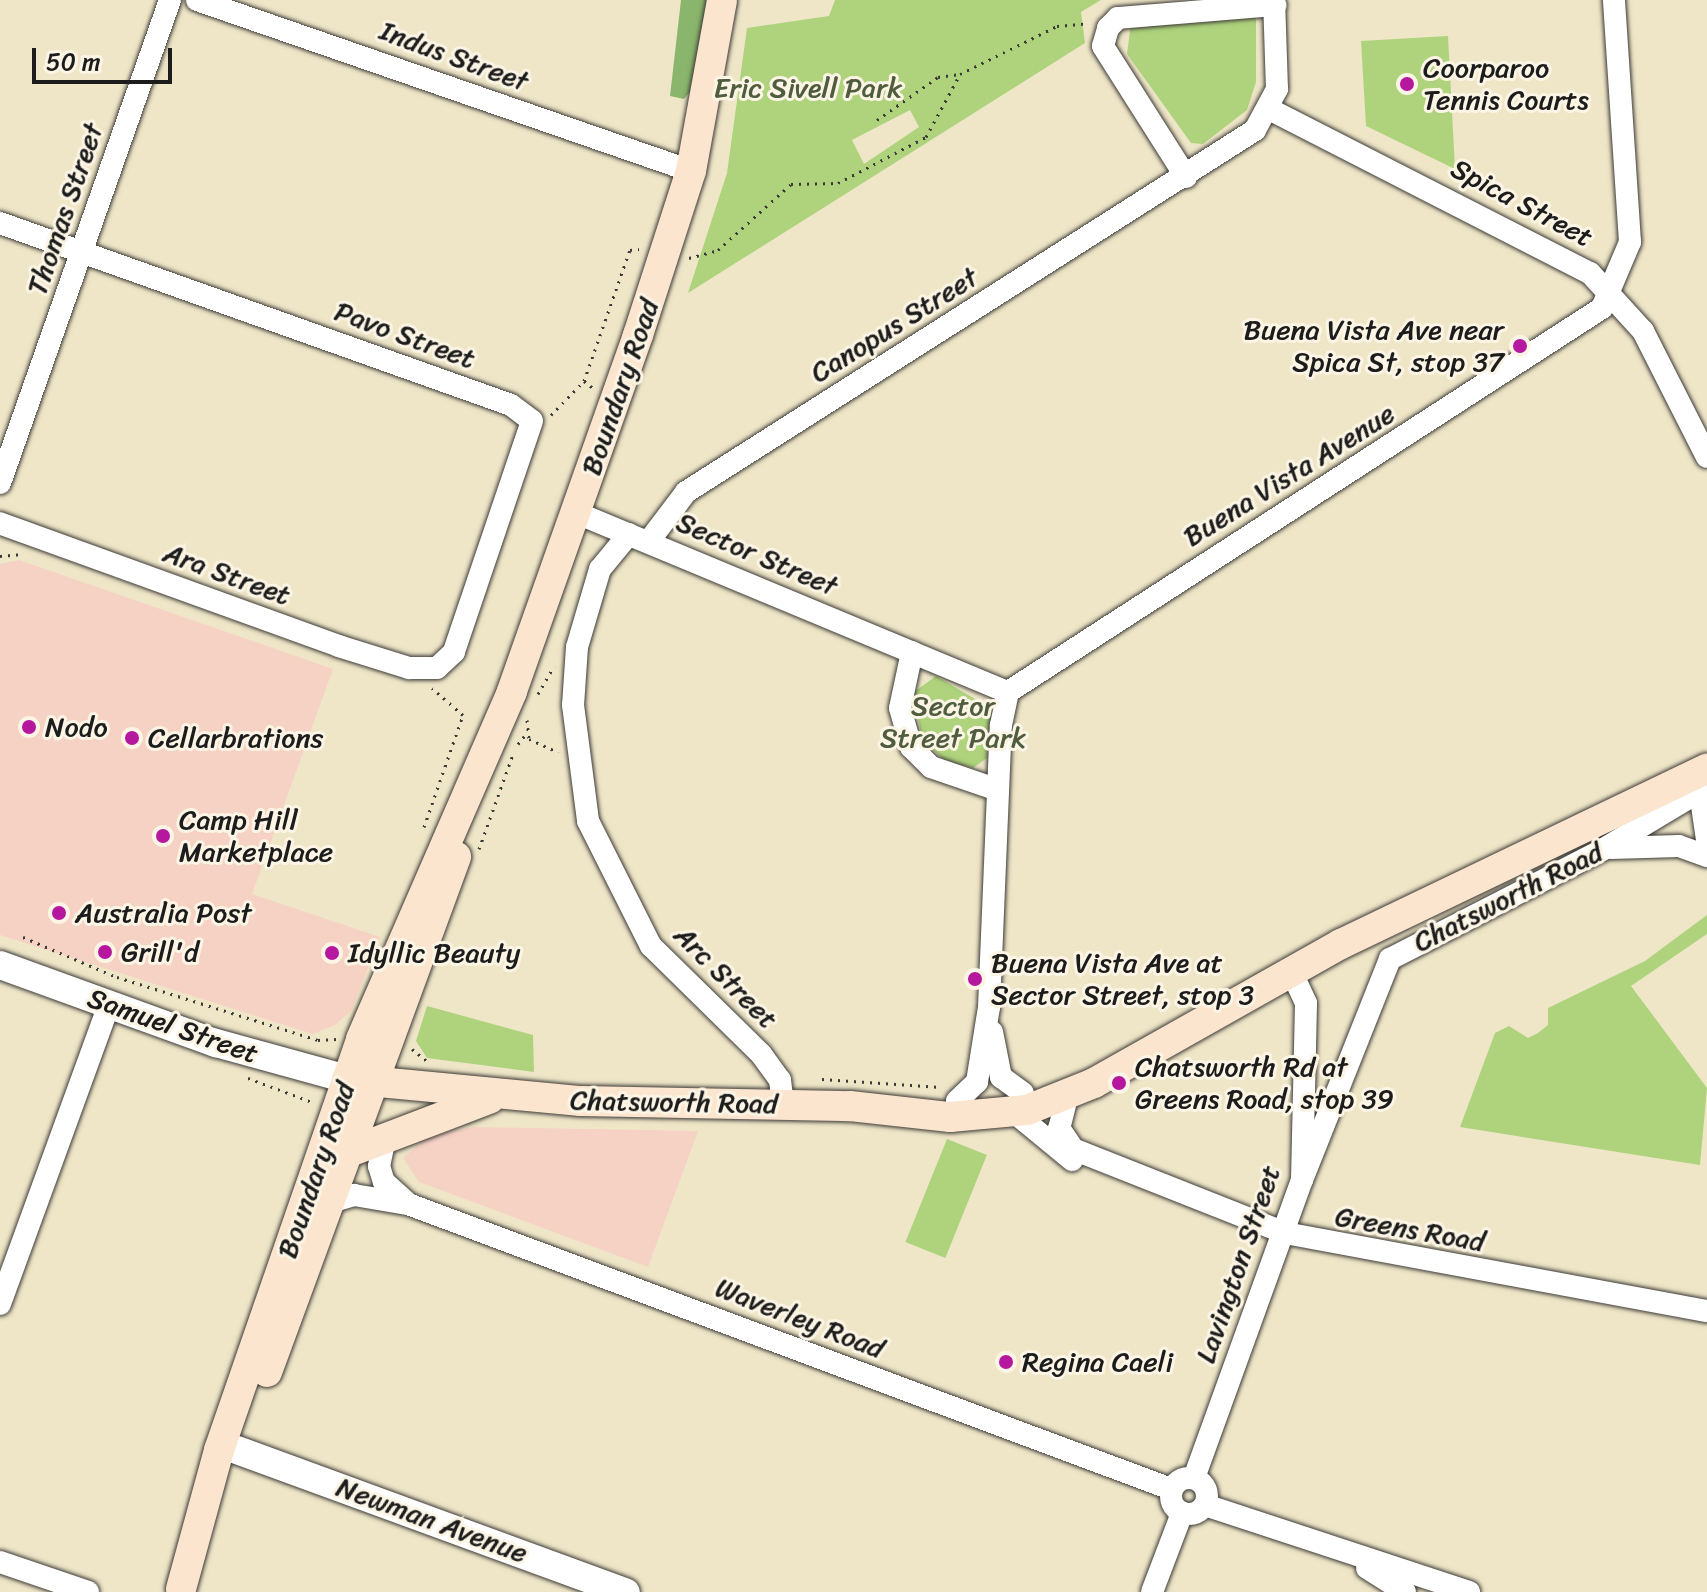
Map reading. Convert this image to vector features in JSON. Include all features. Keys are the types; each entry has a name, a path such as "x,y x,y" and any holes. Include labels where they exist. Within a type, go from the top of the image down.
{"main road":[{"name":"Boundary Road","path":"180,1590 378,1082 482,763 577,513 691,171 722,0"},
{"name":"Boundary Road","path":"180,1590 219,1450 347,1079 445,837 482,763"},
{"name":"Chatsworth Road","path":"347,1079 499,1096 850,1106 918,1116 1067,1097 1291,971 1705,783"},
{"name":"Chatsworth Road","path":"850,1106 954,1094 1019,1103 1189,1026"},
{"name":"Chatsworth Road","path":"352,1151 499,1096"}],"street":[{"name":"Thomas Street","path":"0,483 170,0"},
{"name":"Indus Street","path":"197,0 691,171"},
{"name":"Buena Vista Avenue","path":"1008,692 1585,324 1613,291 1630,242 1614,0"},
{"path":"1186,177 1103,46 1108,28 1118,18 1275,3 1279,59 1271,110"},
{"name":"Spica Street","path":"1271,110 1576,262 1613,291 1643,331 1707,457"},
{"name":"Canopus Street","path":"639,538 686,492 1239,144 1271,110"},
{"name":"Pavo Street","path":"0,223 511,405 532,421 454,652 432,676"},
{"name":"Sector Street","path":"577,513 1008,692"},
{"name":"Ara Street","path":"0,523 339,646 432,676"},
{"name":"Arc Street","path":"639,538 600,569 577,647 576,750 588,821 624,904 670,969 774,1069 783,1103"},
{"path":"912,652 900,708 911,747 931,767 998,790"},
{"path":"954,1094 977,1082 989,1007 998,790 1008,692"},
{"path":"1705,783 1707,840"},
{"name":"Chatsworth Road","path":"1302,1180 1390,959 1602,850 1705,783"},
{"path":"1602,850 1674,845 1707,856"},
{"name":"Samuel Street","path":"0,965 109,1004 347,1079"},
{"name":"Lavington Street","path":"1194,1478 1302,1180 1306,1003 1291,971"},
{"path":"0,1304 109,1004"},
{"path":"989,1007 1000,1074 1019,1103"},
{"name":"Greens Road","path":"1067,1097 1061,1138 1112,1170"},
{"name":"Greens Road","path":"1019,1103 1058,1153 1285,1233 1707,1311"},
{"name":"Waverley Road","path":"385,1138 381,1174 408,1204"},
{"name":"Waverley Road","path":"334,1201 354,1195 408,1204 1171,1489"},
{"name":"Newman Avenue","path":"237,1450 626,1592"},
{"path":"1152,1592 1182,1513 1171,1489 1194,1478 1207,1491 1205,1505"},
{"path":"1182,1513 1205,1505 1356,1561 1469,1592"},
{"path":"1356,1561 1405,1592"},
{"path":"0,1562 88,1592"}],"path":[{"path":"877,120 938,77 960,74 1057,26 1078,20 1108,28"},
{"path":"584,381 630,250 664,254 682,260 718,250 791,184 838,183 879,165 926,137 960,74"},
{"path":"616,290 625,305"},
{"path":"420,840 463,715 432,676"},
{"path":"527,695 535,698"},
{"path":"473,863 526,734 531,708"},
{"path":"526,734 546,751 576,750"},
{"path":"23,937 106,973 318,1040 343,1035"},
{"path":"413,1039 414,1053 434,1063"},
{"path":"244,1076 318,1105 318,1114"},
{"path":"811,1080 854,1077 954,1094"}],"shaded area":[{"path":"19,560 333,669 252,894 380,937 351,1011 335,1025 313,1034 0,935 0,564"},
{"path":"474,1127 698,1131 648,1267 419,1182 403,1158 430,1135"}],"green space":[{"path":"681,0 708,0 694,87 684,99 670,96"},
{"name":"Eric Sivell Park","path":"835,0 1101,0 1081,12 1085,43 688,293 727,173 747,28 829,16","holes":["910,110 919,127 864,164 852,140"]},
{"path":"1256,17 1256,82 1247,110 1203,144 1191,143 1127,54 1131,23"},
{"name":"Coorparoo Tennis Courts","path":"1448,36 1455,169 1366,126 1361,41"},
{"name":"Sector Street Park","path":"936,676 992,709 987,758 973,768 944,760 922,740 914,692"},
{"path":"1707,915 1707,934 1631,986 1707,1088 1700,1165 1460,1127 1495,1033 1509,1026 1528,1038 1538,1033 1548,1025 1548,1008 1645,961"},
{"path":"427,1006 533,1035 534,1072 427,1058 416,1041"},
{"path":"947,1139 987,1155 945,1258 905,1242"}],"place":[{"name":"Coorparoo Tennis Courts","path":"1407,84"},
{"name":"Buena Vista Ave near Spica St, stop 37","path":"1520,346"},
{"name":"Nodo","path":"29,727"},
{"name":"Cellarbrations","path":"132,738"},
{"name":"Camp Hill Marketplace","path":"163,836"},
{"name":"Australia Post","path":"59,913"},
{"name":"Grill'd","path":"105,952"},
{"name":"Idyllic Beauty","path":"332,953"},
{"name":"Buena Vista Ave at Sector Street, stop 3","path":"975,979"},
{"name":"Chatsworth Rd at Greens Road, stop 39","path":"1119,1083"},
{"name":"Regina Caeli","path":"1006,1362"}]}
